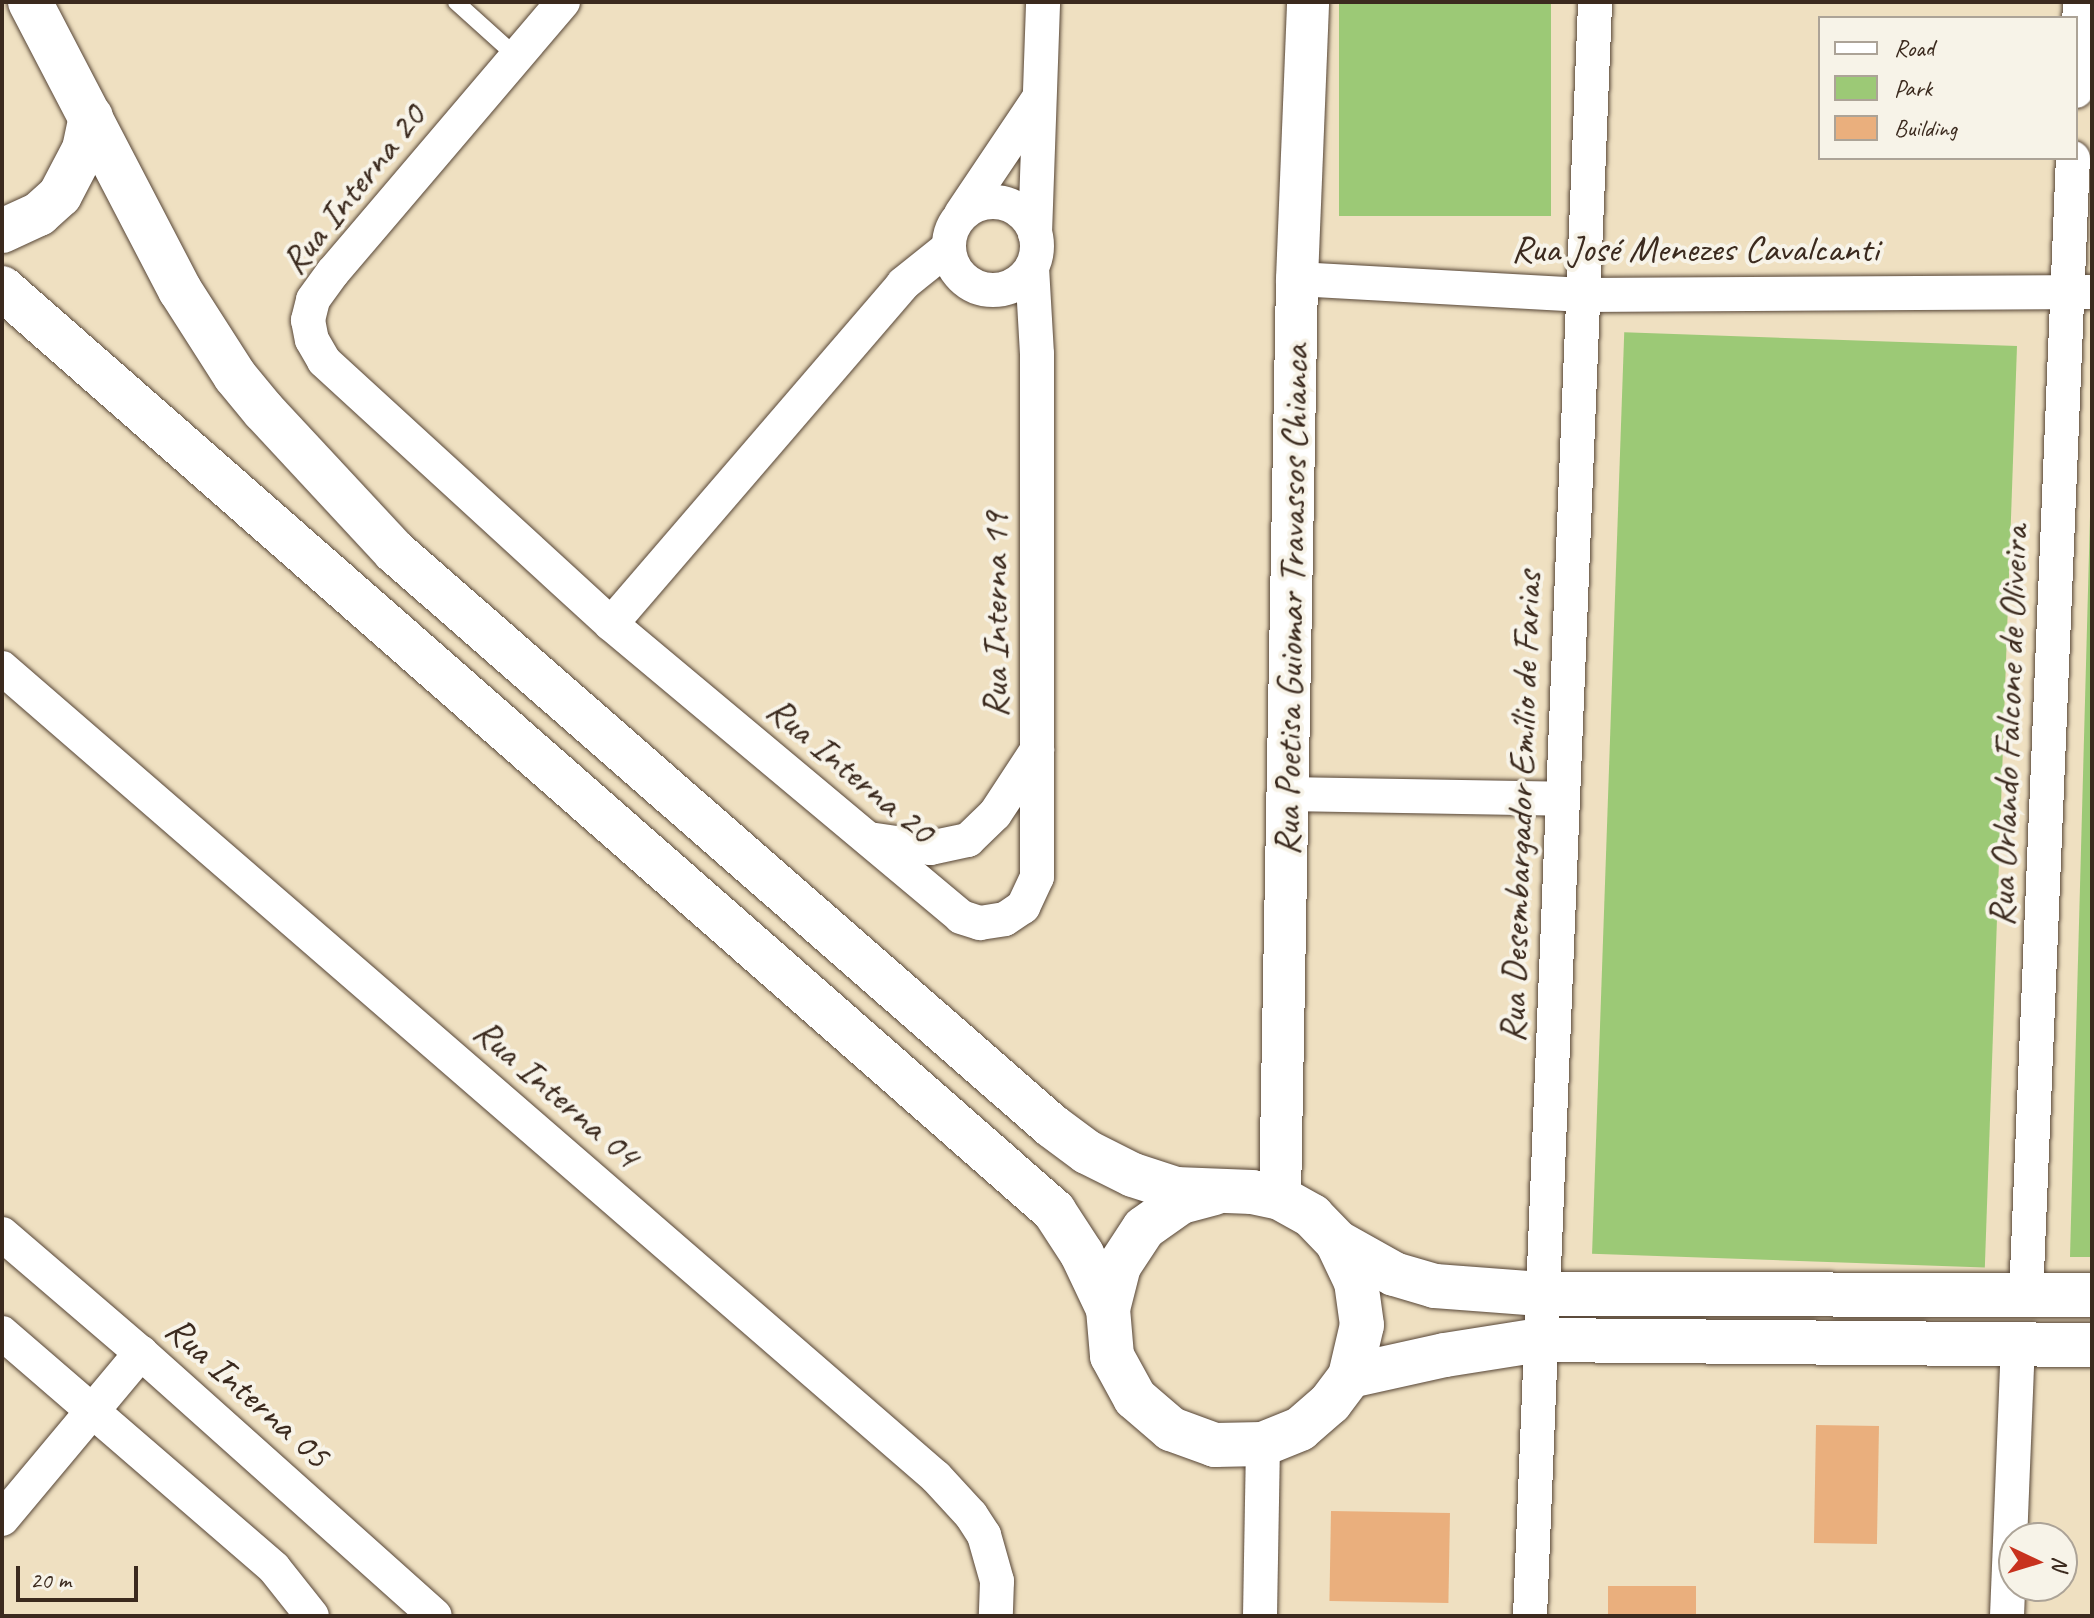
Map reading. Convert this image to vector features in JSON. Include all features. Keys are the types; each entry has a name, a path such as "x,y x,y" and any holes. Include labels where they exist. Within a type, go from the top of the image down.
{"main road":[{"path":"30,2 180,290 235,376 394,551 1052,1126 1087,1152 1133,1175 1176,1189 1223,1190 1280,1198 1312,1216 1337,1242 1394,1274 1435,1286 1541,1294 2092,1295"},
{"path":"2,231 39,214 60,195 84,149 91,117"},
{"path":"2,288 1054,1211 1082,1254 1108,1309"},
{"path":"1223,1190 1181,1202 1144,1228 1119,1266 1108,1309 1112,1356 1135,1398 1171,1429 1215,1445 1263,1444 1300,1429 1330,1403 1350,1376 1362,1325 1356,1282 1337,1242"},
{"path":"1350,1376 1471,1350 1540,1340 2092,1345"}],"street":[{"name":"Rua Interna 20","path":"563,2 333,272 313,300 310,330 324,361 611,624 961,917 980,923 1005,919 1023,907 1037,877"},
{"name":"Rua Interna 19","path":"1037,877 1037,354 1034,250 1043,2"},
{"name":"Rua Poetisa Guiomar Travassos Chianca","path":"1280,1198 1297,279 1308,2"},
{"name":"Rua Desembargador Emílio de Farias","path":"1530,1616 1595,2"},
{"path":"2078,46 2080,2"},
{"path":"611,624 903,284 965,258 1041,95"},
{"name":"Rua Orlando Falcone de Oliveira","path":"2026,1297 2080,292 2073,160"},
{"path":"1003,202 1029,219 1034,250 1016,283 965,258 979,204 1003,202"},
{"path":"965,258 1016,321 1037,354"},
{"name":"Rua José Menezes Cavalcanti","path":"1297,279 1584,295 2080,292"},
{"name":"Rua Interna 04","path":"2,668 936,1477 971,1515 984,1535 997,1581 996,1616"},
{"path":"867,839 930,848 968,840 995,814 1037,750"},
{"path":"1288,794 1562,799"},
{"name":"Rua Interna 05","path":"2,1234 141,1353 435,1616"},
{"path":"2,1333 274,1568 312,1616"},
{"path":"2007,1616 2018,1345"},
{"path":"2,1519 141,1353"},
{"path":"1260,1616 1263,1444"}],"lane":[{"path":"456,2 516,56"}],"green space":[{"path":"1339,2 1551,2 1551,216 1339,216"},
{"path":"1624,332 2017,346 1985,1267 1592,1254"},
{"path":"2092,442 2092,1257 2070,1257"}],"building":[{"path":"1816,1425 1879,1426 1877,1544 1814,1543"},
{"path":"1331,1511 1450,1513 1448,1603 1329,1601"},
{"path":"1608,1586 1696,1586 1696,1616 1608,1616"}]}
